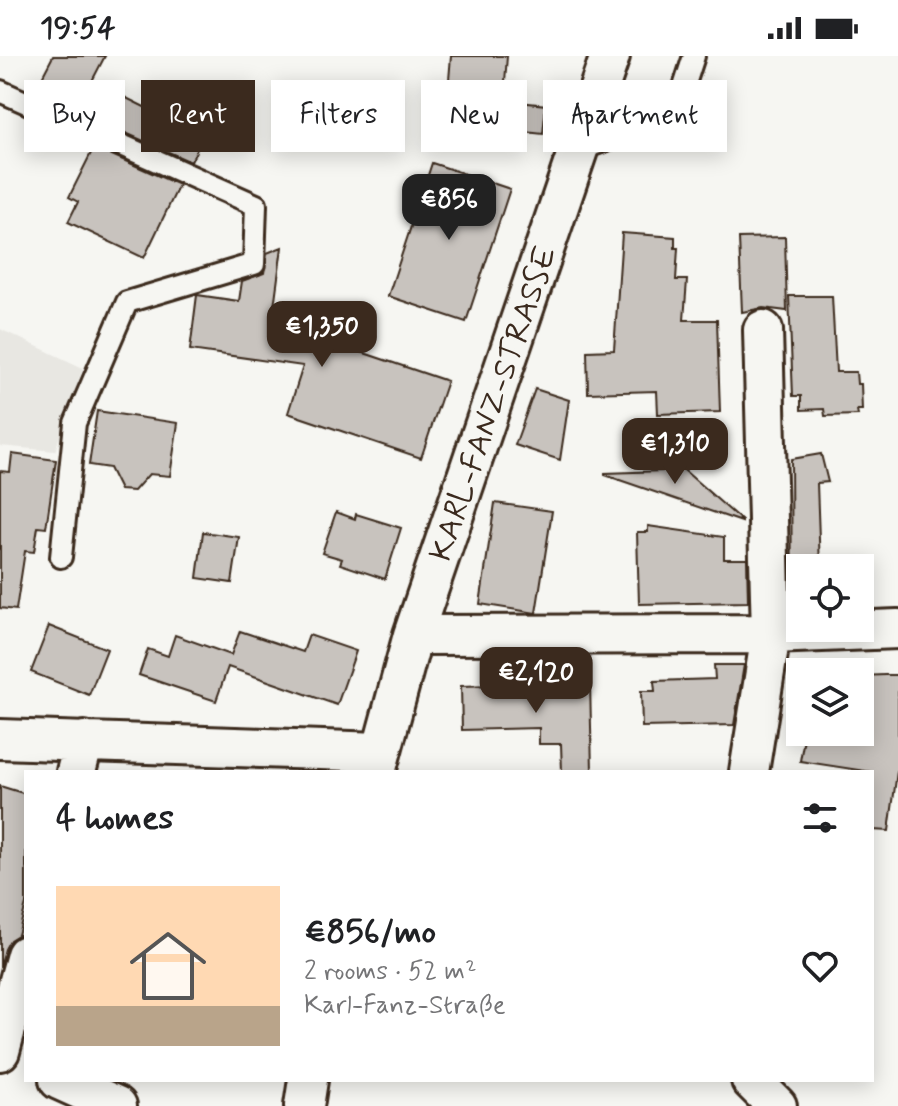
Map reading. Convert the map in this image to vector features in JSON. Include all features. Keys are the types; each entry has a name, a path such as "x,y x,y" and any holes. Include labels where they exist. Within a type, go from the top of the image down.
{"street":[{"name":"KARL-FANZ-STRASSE","path":"602,80 610,56"},
{"name":"KARL-FANZ-STRASSE","path":"0,739 80,756 378,762 413,635 578,152"},
{"path":"749,770 771,634 763,330"},
{"path":"413,635 771,634 898,629"},
{"path":"24,963 0,1053 24,1064"},
{"path":"63,1082 117,1106"},
{"path":"304,1106 308,1082"},
{"path":"753,1082 777,1106"}],"lane":[{"path":"686,80 694,56"},
{"path":"0,91 256,205 254,264 127,302 75,423 61,557"}],"shaded area":[{"path":"0,329 83,368 55,451 0,446"}],"building":[{"path":"53,56 105,56 93,80 41,80"},
{"path":"451,56 507,56 505,80 449,80"},
{"path":"125,97 141,105 141,140 125,133"},
{"path":"527,103 543,105 543,134 527,132"},
{"path":"92,152 105,152 179,185 144,258 68,222 78,202 69,197"},
{"path":"168,152 196,152 191,162"},
{"path":"432,163 510,189 466,322 388,296"},
{"path":"622,233 675,237 675,248 678,248 676,280 687,280 684,320 717,320 720,412 658,414 657,391 588,393 587,351 614,350"},
{"path":"785,237 787,311 763,308 742,312 739,238"},
{"path":"282,247 272,322 447,381 421,458 288,413 303,366 190,350 197,295 239,301 242,281 264,273 267,253"},
{"path":"789,296 832,296 836,372 856,372 857,384 861,384 862,410 857,410 858,415 825,416 824,409 801,410 801,396 793,396"},
{"path":"535,389 569,400 560,460 515,445"},
{"path":"97,411 178,423 170,476 149,474 134,491 120,490 109,468 89,465"},
{"path":"661,450 742,522 605,475 662,471"},
{"path":"12,454 56,460 46,528 38,527 34,552 25,551 16,610 0,608 0,471 10,472"},
{"path":"821,454 828,482 817,483 820,554 792,554 791,459"},
{"path":"495,503 552,511 536,613 480,604"},
{"path":"336,512 355,519 356,514 401,528 385,579 340,564 342,559 322,553"},
{"path":"648,526 724,537 724,559 747,559 748,602 639,604 637,532 648,532"},
{"path":"203,532 239,537 232,583 197,578"},
{"path":"49,626 107,649 89,695 31,672"},
{"path":"240,631 303,652 309,635 356,651 337,705 228,667 216,701 139,675 148,649 168,656 175,635 231,655"},
{"path":"714,665 744,665 734,725 642,727 641,691 655,691 654,681 715,679"},
{"path":"898,675 898,764 889,831 874,830 874,770 800,761 803,746 874,746 874,676"},
{"path":"590,682 592,770 562,770 561,744 539,744 539,728 462,730 461,686"},
{"path":"0,786 24,793 24,912 18,935 10,940 0,967"}]}
